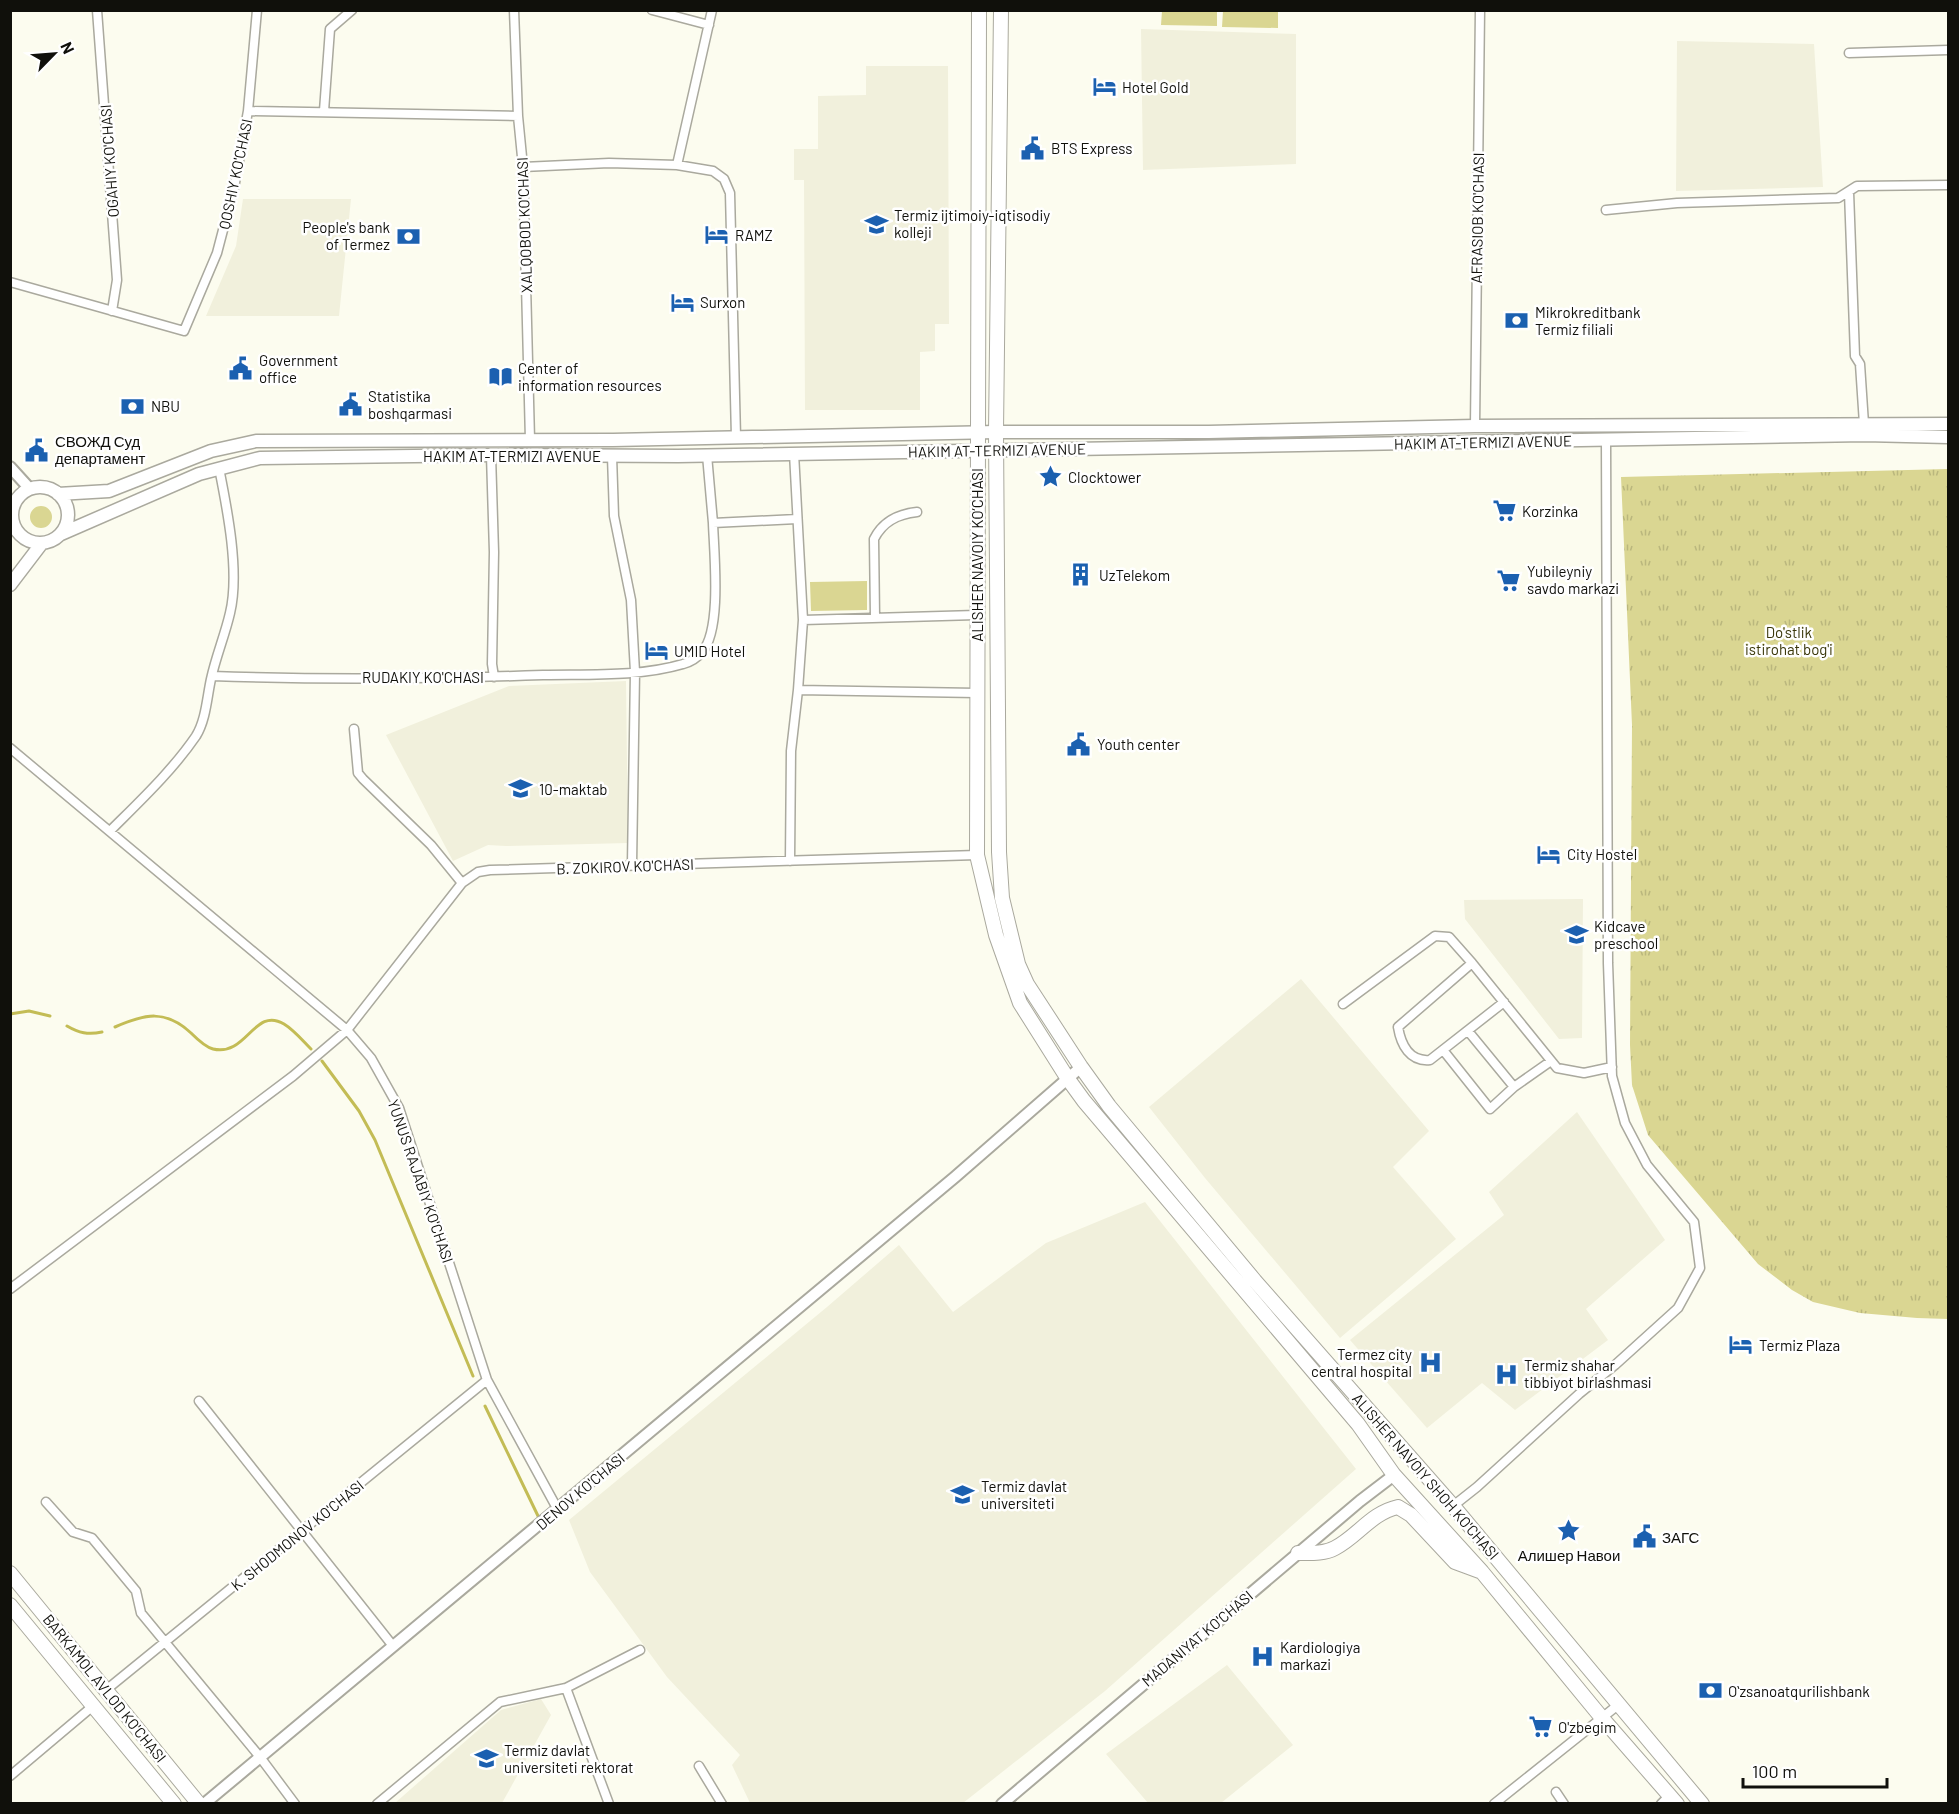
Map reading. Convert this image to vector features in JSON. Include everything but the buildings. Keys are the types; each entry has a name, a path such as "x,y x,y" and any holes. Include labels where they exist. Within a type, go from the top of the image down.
{"main road":[{"name":"ALISHER NAVOIY KO’CHASI","path":"979,10 977,855 996,935 1020,1004 1068,1079"},
{"name":"ALISHER NAVOIY KO’CHASI","path":"1001,10 996,432 999,843 1002,898 1013,945 1027,984 1081,1067"},
{"path":"979,157 1000,157"},
{"name":"HAKIM AT-TERMIZI AVENUE","path":"58,494 109,491 211,451 256,441 530,440 996,432 1209,432 1475,426 1948,424"},
{"name":"HAKIM AT-TERMIZI AVENUE","path":"61,534 219,468 260,458 707,455 1865,435 1948,437"},
{"path":"40,487 58,494 63,501 67,518 61,534 42,543 32,543 17,532 11,519 17,498 30,489 40,487"},
{"path":"10,585 42,543"},
{"name":"ALISHER NAVOIY SHOH KO'CHASI","path":"1081,1067 1109,1106 1256,1281 1453,1506 1702,1803"},
{"name":"ALISHER NAVOIY SHOH KO'CHASI","path":"1068,1079 1084,1101 1358,1424 1393,1474 1482,1572 1669,1801"},
{"path":"1393,1474 1392,1466 1398,1458 1411,1458"},
{"path":"1438,1521 1449,1518 1453,1506"},
{"path":"1298,1553 1323,1552 1333,1549 1374,1517 1398,1507 1412,1515 1455,1562 1482,1572"},
{"name":"BARKAMOL AVLOD KO'CHASI","path":"10,1573 199,1803"},
{"name":"BARKAMOL AVLOD KO'CHASI","path":"10,1605 174,1803"}],"street":[{"name":"OGAHIY KO'CHASI","path":"98,10 117,280 112,311"},
{"name":"QOSHIY KO'CHASI","path":"112,311 184,331 217,253 234,188 249,111 257,10"},
{"path":"324,111 330,29 352,10"},
{"name":"XALQOBOD KO'CHASI","path":"514,10 518,116 523,167 530,440"},
{"path":"652,10 709,25"},
{"path":"676,165 712,10"},
{"name":"AFRASIOB KO'CHASI","path":"1475,426 1480,10"},
{"path":"1849,53 1948,50"},
{"path":"249,111 518,116"},
{"path":"523,167 609,163 676,165 713,171 724,179 730,193 736,437"},
{"path":"1606,210 1677,203 1838,198 1857,186 1948,185"},
{"path":"1849,192 1856,356 1860,364 1864,424"},
{"path":"10,282 112,311"},
{"path":"1453,1506 1472,1492 1579,1394 1678,1308 1700,1268 1694,1222 1641,1155 1625,1123 1612,1076 1608,963 1605,440"},
{"path":"790,861 791,751 803,620 794,453"},
{"path":"491,455 494,552 492,664 494,677"},
{"name":"RUDAKIY KO'CHASI","path":"212,676 494,677 635,672 683,664 695,659 704,650 711,636 715,606 713,523 707,455"},
{"path":"612,456 614,516 631,600 635,672 632,865"},
{"path":"10,467 30,489"},
{"path":"110,831 161,778 197,734 204,714 212,676 231,611 233,581 229,519 219,468"},
{"path":"875,617 874,539 878,531 900,513 917,512"},
{"path":"713,523 797,519"},
{"path":"803,620 976,615"},
{"path":"798,690 977,693"},
{"path":"354,729 358,772 431,845 462,883"},
{"name":"YUNUS RAJABIY KO'CHASI","path":"10,748 347,1030 371,1058 399,1108 487,1380 558,1510"},
{"name":"B. ZOKIROV KO'CHASI","path":"10,1289 293,1076 347,1030 462,883 478,872 977,855"},
{"path":"1343,1004 1435,936 1449,937 1557,1068 1584,1073 1612,1067"},
{"path":"1472,963 1398,1027 1406,1049 1414,1058 1421,1061 1430,1060 1504,1002"},
{"path":"1468,1031 1514,1088"},
{"path":"1443,1050 1490,1109 1551,1060"},
{"name":"DENOV KO'CHASI","path":"204,1803 558,1510 954,1177 1081,1067"},
{"name":"K. SHODMONOV KO'CHASI","path":"106,1690 487,1380"},
{"path":"199,1401 393,1646"},
{"name":"MADANIYAT KO'CHASI","path":"1002,1803 1393,1474"},
{"path":"46,1502 73,1532 92,1538 136,1591 141,1613 295,1803"},
{"path":"377,1803 500,1702 566,1688 640,1650"},
{"path":"566,1688 609,1803"},
{"path":"1494,1803 1618,1705"},
{"path":"10,1776 93,1706"},
{"path":"699,1766 722,1803"},
{"path":"1556,1792 1564,1803"}],"shaded area":[{"path":"1141,29 1296,34 1296,164 1143,170"},
{"path":"1677,41 1814,44 1823,187 1676,191"},
{"name":"Termiz ijtimoiy-iqtisodiy kolleji","path":"866,66 948,66 949,324 935,324 935,351 920,352 920,410 805,410 804,180 794,180 794,149 818,149 818,96 866,95"},
{"path":"243,199 351,199 339,316 206,316 236,246"},
{"name":"10-maktab","path":"626,681 628,843 488,845 453,861 386,735 509,686"},
{"path":"1583,899 1582,1038 1559,1039 1465,919 1464,900"},
{"path":"1301,979 1429,1131 1393,1167 1456,1239 1340,1338 1205,1178 1149,1107"},
{"path":"1577,1112 1665,1240 1586,1309 1608,1340 1515,1410 1482,1383 1427,1428 1350,1340 1504,1215 1489,1192"},
{"name":"Termiz davlat universiteti","path":"1145,1202 1356,1469 1105,1691 963,1803 750,1803 732,1765 740,1755 667,1677 590,1572 569,1520 899,1245 953,1312 1046,1243"},
{"path":"1227,1665 1293,1745 1221,1803 1148,1803 1106,1754"},
{"name":"Termiz davlat universiteti rektorat","path":"541,1699 551,1715 502,1803 395,1803 501,1710"}],"green space":[{"path":"1162,11 1217,11 1217,26 1161,25"},
{"path":"1223,11 1278,11 1278,28 1222,27"},
{"name":"Do'stlik istirohat bog'i","path":"1948,469 1948,1319 1860,1313 1813,1302 1792,1290 1758,1264 1648,1135 1632,1085 1630,1045 1632,725 1621,477"},
{"path":"41,506 49,509 52,517 49,525 41,528 33,525 30,517 33,509"},
{"path":"867,581 867,610 811,611 810,582"}],"waterway":[{"path":"10,1014 29,1011 50,1016"},
{"path":"115,1027 145,1017 163,1017 182,1025 207,1046 213,1049 225,1049 234,1046 265,1021 274,1020 288,1026 311,1049"},
{"path":"67,1026 84,1033 102,1032"},
{"path":"322,1061 359,1111 375,1140 473,1376"},
{"path":"485,1406 539,1518"}],"place":[{"name":"Hotel Gold","path":"1104,87"},
{"name":"BTS Express","path":"1033,148"},
{"name":"Termiz ijtimoiy-iqtisodiy kolleji","path":"876,224"},
{"name":"RAMZ","path":"717,235"},
{"name":"People's bank of Termez","path":"408,236"},
{"name":"Surxon","path":"682,302"},
{"name":"Mikrokreditbank Termiz filiali","path":"1517,321"},
{"name":"Government office","path":"241,369"},
{"name":"Center of information resources","path":"500,377"},
{"name":"Statistika boshqarmasi","path":"350,405"},
{"name":"NBU","path":"133,406"},
{"name":"СВОЖД Суд департамент","path":"37,450"},
{"name":"Clocktower","path":"1050,477"},
{"name":"Korzinka","path":"1504,511"},
{"name":"UzTelekom","path":"1081,575"},
{"name":"Yubileyniy savdo markazi","path":"1509,580"},
{"name":"UMID Hotel","path":"656,651"},
{"name":"Youth center","path":"1079,744"},
{"name":"10-maktab","path":"521,789"},
{"name":"City Hostel","path":"1549,854"},
{"name":"Kidcave preschool","path":"1576,935"},
{"name":"Termiz Plaza","path":"1741,1345"},
{"name":"Termez city central hospital","path":"1430,1363"},
{"name":"Termiz shahar tibbiyot birlashmasi","path":"1506,1374"},
{"name":"Termiz davlat universiteti","path":"963,1495"},
{"name":"Алишер Навои","path":"1569,1531"},
{"name":"ЗАГС","path":"1644,1537"},
{"name":"Kardiologiya markazi","path":"1262,1656"},
{"name":"Oʻzsanoatqurilishbank","path":"1710,1691"},
{"name":"O'zbegim","path":"1540,1727"},
{"name":"Termiz davlat universiteti rektorat","path":"486,1759"}]}
